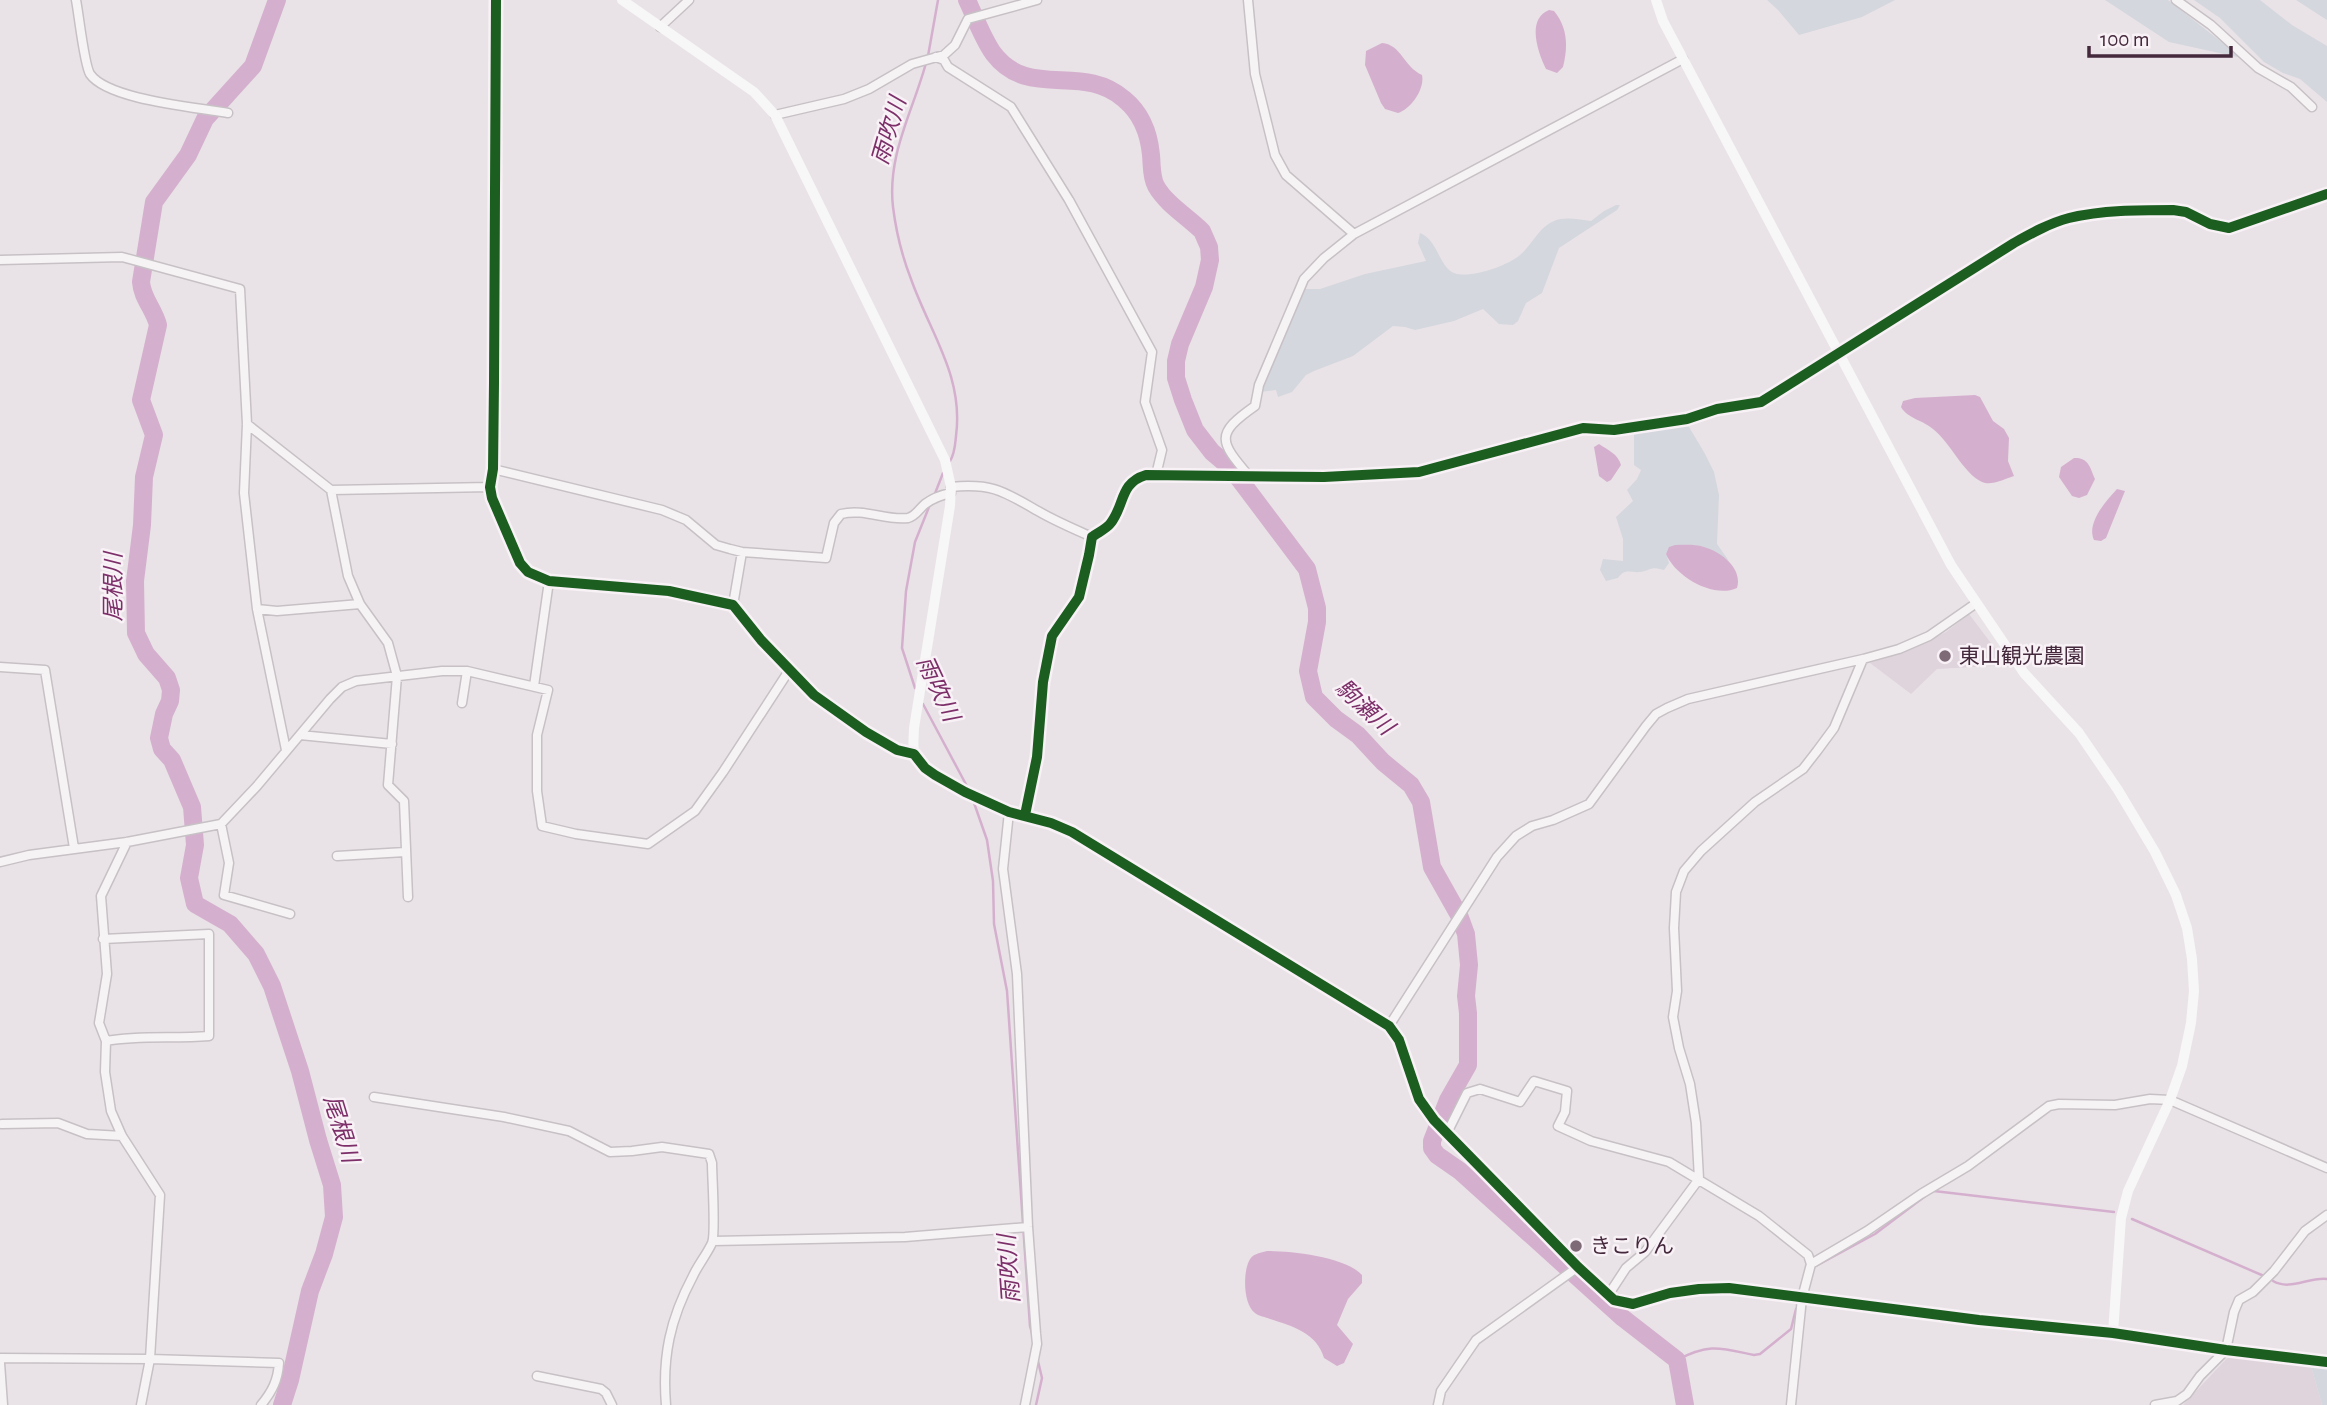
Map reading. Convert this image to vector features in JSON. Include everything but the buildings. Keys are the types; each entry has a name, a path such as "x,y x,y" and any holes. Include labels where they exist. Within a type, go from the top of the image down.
{"street":[{"path":"76,0 89,72 104,87 139,98 228,113"},
{"path":"496,0 493,469 490,487 492,498 520,564 528,572 549,581 669,591 733,606 761,640 814,695 866,732 897,750 914,754 925,768 965,792 1009,812 1072,832 1389,1026 1399,1040 1419,1099 1434,1120 1578,1267 1622,1303 1633,1304 1670,1293 1729,1288 2113,1333 2327,1362"},
{"path":"622,0 754,92 775,115 945,460 948,489 917,712 914,754"},
{"path":"660,27 689,0"},
{"path":"775,115 844,99 869,89 912,64 944,55 955,46 966,21 983,13 1037,0"},
{"path":"1248,0 1255,74 1275,155 1286,175 1354,234"},
{"path":"1656,0 1663,21 1951,565 2024,673 2079,733 2124,800 2155,852 2176,895 2187,928 2194,991 2186,1049 2170,1100 2128,1191 2121,1217 2113,1333"},
{"path":"2176,0 2211,25 2258,68 2291,88 2312,107"},
{"path":"930,59 944,61 957,74 1011,107 1069,200 1152,352 1145,402 1162,450 1156,475"},
{"path":"1246,475 1227,447 1227,433 1235,420 1255,406 1259,385 1304,279 1324,258 1354,234 1683,59"},
{"path":"1091,537 1110,524 1126,489 1136,478 1156,475 1324,477 1419,472 1583,428 1614,430 1687,419 1717,409 1761,402 2014,243 2040,228 2067,218 2094,213 2173,210 2229,228 2327,194"},
{"path":"0,260 122,257 240,289 247,424 244,493 257,609 286,750"},
{"path":"247,424 331,490 490,487"},
{"path":"493,469 662,510 686,520 716,545 742,552 826,558 834,523 841,514 855,510 903,518 913,517 928,502 948,489 978,486 1006,492 1091,537"},
{"path":"331,490 348,576 360,604 388,643 397,676 388,785 404,801 408,897"},
{"path":"1025,815 1037,757 1044,682 1052,636 1079,597 1090,555 1091,537"},
{"path":"733,606 742,552"},
{"path":"534,686 549,581"},
{"path":"257,609 277,611 360,604"},
{"path":"1389,1026 1497,857 1516,836 1532,826 1582,808 1595,798 1656,714 1688,699 1899,649 1930,636 1975,604"},
{"path":"1609,1294 1626,1268 1645,1252 1699,1179 1696,1123 1690,1084 1679,1048 1674,1017 1677,991 1674,928 1676,892 1684,871 1701,851 1755,802 1803,769 1834,728 1863,659"},
{"path":"0,667 44,670 74,848"},
{"path":"0,862 221,824 342,687 356,681 442,671 467,671 548,690 537,735 537,791 542,826 576,834 648,844 695,811 790,669"},
{"path":"462,703 467,671"},
{"path":"300,735 392,744"},
{"path":"1009,812 1003,869 1017,974 1028,1227 1037,1344 1025,1405"},
{"path":"221,824 229,863 224,895 290,914"},
{"path":"127,842 101,897 107,974 99,1023 106,1041 105,1072 111,1111 122,1136 160,1195 150,1359 141,1405"},
{"path":"337,856 405,852"},
{"path":"103,939 209,934 209,1036 130,1037 106,1041"},
{"path":"1445,1131 1467,1093 1480,1089 1520,1102 1534,1082 1567,1091 1565,1112 1558,1126 1591,1141 1669,1162 1759,1216 1808,1255 1811,1264 1802,1298 1791,1405"},
{"path":"374,1097 569,1130 610,1152 662,1147 709,1154 712,1163 713,1241 692,1276 668,1339 664,1374 666,1405"},
{"path":"1811,1264 1968,1166 2049,1106 2059,1104 2115,1105 2150,1099 2170,1100 2327,1168"},
{"path":"2,1124 58,1123 87,1134 122,1136"},
{"path":"2155,1405 2177,1401 2187,1394 2200,1376 2226,1350 2239,1300 2253,1292 2274,1271 2305,1231 2327,1215"},
{"path":"713,1241 905,1237 1028,1227"},
{"path":"1438,1405 1441,1391 1476,1340 1578,1267"},
{"path":"2,1405 0,1360 150,1359 279,1363 278,1377 261,1405"},
{"path":"537,1376 601,1389 612,1405"}],"shaded area":[{"path":"1767,0 1895,0 1862,17 1799,35"},
{"path":"2105,0 2168,0 2242,58 2169,42"},
{"path":"2194,0 2260,0 2292,25 2327,46 2327,102 2300,79 2264,62 2220,18"},
{"path":"2296,0 2327,0 2327,20"},
{"path":"1549,10 1559,17 1566,38 1563,67 1557,73 1546,69 1536,37 1538,21 1542,14"},
{"path":"1382,43 1394,48 1422,75 1416,98 1398,113 1385,109 1365,65 1366,51"},
{"path":"1620,205 1617,210 1559,248 1542,293 1526,303 1518,321 1513,325 1499,324 1483,309 1454,321 1415,330 1393,326 1353,356 1306,375 1292,392 1278,397 1276,390 1260,392 1302,289 1320,289 1365,274 1426,261 1418,243 1420,233 1431,241 1445,265 1454,273 1469,274 1488,270 1520,255 1540,232 1554,221 1591,221"},
{"path":"1980,397 1993,421 2004,429 2009,438 2008,461 2014,476 1994,483 1975,478 1939,435 1901,407 1903,401 1915,398"},
{"path":"1686,422 1714,472 1719,495 1717,544 1729,561 1717,553 1666,553 1669,563 1664,570 1653,568 1640,572 1625,572 1618,578 1606,581 1600,570 1603,559 1623,561 1623,539 1616,517 1633,501 1627,490 1641,470 1634,465 1634,431"},
{"path":"1599,444 1615,455 1621,465 1607,482 1599,476 1594,447"},
{"path":"2074,458 2085,461 2095,479 2087,495 2079,498 2072,496 2059,477 2061,467"},
{"path":"2117,489 2125,491 2106,538 2101,541 2094,540 2092,533 2095,520"},
{"path":"1701,546 1723,557 1737,574 1737,588 1727,591 1706,588 1686,577 1666,554 1669,547"},
{"name":"東山観光農園","path":"1969,614 2009,667 1937,669 1911,694 1870,663 1917,647 1946,632"},
{"path":"1267,1251 1331,1259 1362,1275 1362,1283 1348,1299 1337,1325 1353,1344 1344,1363 1337,1366 1324,1358 1316,1342 1303,1332 1258,1315 1251,1309 1245,1288 1247,1266 1256,1254"},
{"path":"2230,1355 2311,1366 2322,1405 2183,1405"},
{"path":"2311,1366 2327,1368 2327,1405 2322,1405"}],"waterway":[{"name":"尾根川","path":"277,0 253,66 205,119 188,155 154,202 141,282 158,325 141,400 154,435 144,477 142,525 135,581 136,633 146,654 167,678 171,690 159,738 162,749 172,760 192,807 195,845 189,878 195,904 230,924 256,954 272,986 300,1071 332,1185 334,1217 310,1291 282,1405"},
{"name":"雨吹川","path":"928,56 938,0"},
{"name":"駒瀬川","path":"967,0 989,47 1007,67 1039,79 1091,83 1108,88 1130,105 1146,131 1156,186 1171,204 1202,231 1209,247 1210,260 1204,287 1180,344 1176,361 1176,378 1183,400 1195,430 1212,452 1231,468 1307,569 1317,608 1308,671 1314,697 1411,785 1421,802 1432,867 1459,915 1466,934 1469,965 1466,996 1468,1065 1448,1100 1432,1141 1432,1148 1623,1318 1677,1360 1685,1405"},
{"name":"雨吹川","path":"926,63 897,151 892,188 893,207 905,261 944,355 955,394 956,436 950,461"},
{"name":"雨吹川","path":"934,496 943,473"},
{"name":"雨吹川","path":"915,688 902,648 906,591 915,542 931,502"},
{"name":"雨吹川","path":"923,704 969,790"},
{"name":"雨吹川","path":"973,800 987,840 993,881 994,924 1007,991 1030,1326 1033,1337"},
{"path":"1934,1191 2114,1212"},
{"path":"1814,1267 1875,1234 1928,1194"},
{"path":"2132,1219 2264,1276"},
{"path":"2273,1281 2286,1285 2327,1279"},
{"path":"1677,1360 1707,1349 1760,1354 1791,1329 1796,1309"},
{"name":"雨吹川","path":"1036,1405 1042,1378 1037,1357"}],"cycle path":[{"path":"496,0 493,469 490,487 492,498 520,563 528,572 549,581 669,591 733,605 761,640 814,695 866,732 897,750 914,754 925,768 965,792 1009,812 1051,823 1072,832 1389,1026 1399,1040 1419,1099 1434,1120 1578,1267 1614,1300 1633,1304 1670,1293 1729,1288 1979,1320 2113,1333 2327,1362"},
{"path":"1025,815 1037,757 1043,682 1052,636 1079,597 1092,537 1110,524 1127,489 1137,479 1146,475 1324,477 1419,472 1583,428 1614,430 1687,419 1717,409 1761,402 2014,243 2055,223 2082,215 2107,212 2173,210 2229,228 2327,194"}],"place":[{"name":"東山観光農園","path":"1945,656"},
{"name":"きこりん","path":"1576,1246"}]}
